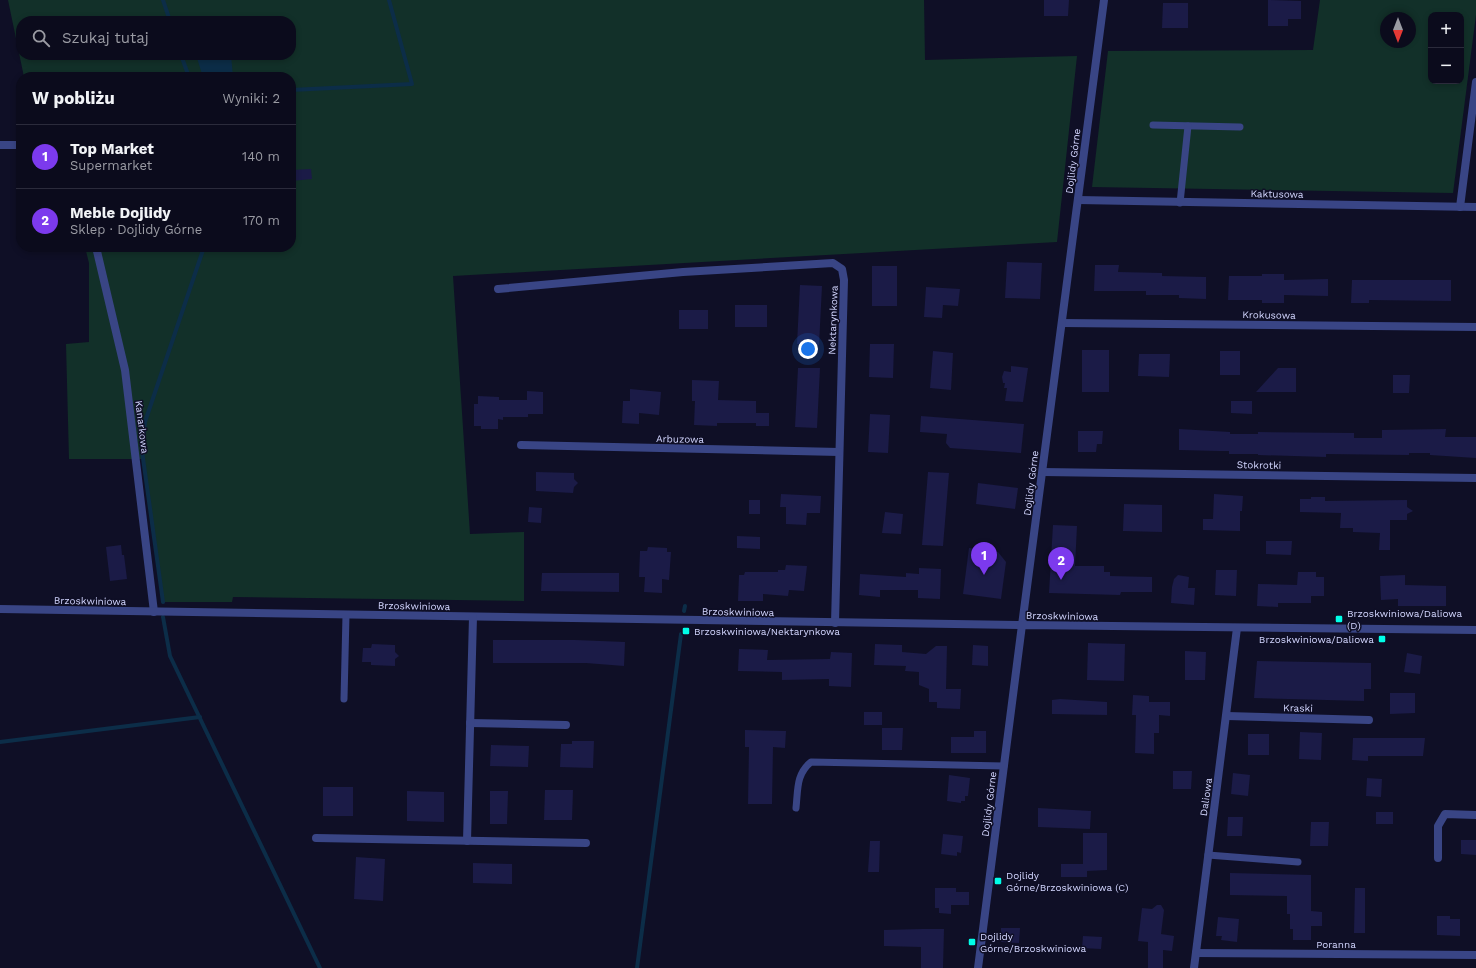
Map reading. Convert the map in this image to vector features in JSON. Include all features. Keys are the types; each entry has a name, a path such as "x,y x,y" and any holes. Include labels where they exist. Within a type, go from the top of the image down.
{"street":[{"name":"Dojlidy Górne","path":"978,968 1104,0"},
{"path":"1460,207 1476,82"},
{"path":"0,146 16,145"},
{"name":"Kaktusowa","path":"1078,200 1180,203 1476,207"},
{"name":"Kanarkowa","path":"97,252 125,370 154,612"},
{"name":"Nektarynkowa","path":"498,289 683,272 833,263 842,269 844,280 835,623"},
{"name":"Krokusowa","path":"1062,323 1476,327"},
{"name":"Arbuzowa","path":"521,445 839,452"},
{"name":"Stokrotki","path":"1043,472 1476,478"},
{"name":"Brzoskwiniowa","path":"0,609 835,623 1476,630"},
{"path":"467,841 473,617"},
{"name":"Daliowa","path":"1194,968 1237,628"},
{"name":"Kraski","path":"1227,716 1369,720"},
{"path":"470,723 566,725"},
{"path":"1438,858 1438,826 1445,814 1476,815"},
{"path":"316,838 586,843"},
{"name":"Poranna","path":"1196,953 1476,955"}],"lane":[{"path":"1153,126 1240,127"},
{"path":"1180,203 1188,126"},
{"path":"344,699 346,615"},
{"path":"796,808 799,778 802,769 811,762 1004,766"},
{"path":"1208,855 1298,862"}],"green space":[{"path":"8,0 924,0 925,60 1077,56 1057,242 453,276 470,534 524,532 524,601 233,597 232,602 163,602 143,459 69,459 66,344 89,342 89,263 86,252 296,252 296,72 23,72 20,60 296,60 296,16 16,16 16,38"},
{"path":"1320,0 1476,0 1476,15 1453,193 1092,187 1108,51 1313,50"}],"water":[{"path":"198,60 231,60 233,72 201,72"}],"building":[{"path":"1044,0 1069,0 1068,16 1044,16"},
{"path":"1268,0 1301,1 1301,19 1288,19 1288,26 1268,26"},
{"path":"1163,3 1188,3 1188,28 1162,28"},
{"path":"311,169 312,179 296,181 296,170"},
{"path":"1007,262 1042,263 1040,299 1005,298"},
{"path":"1095,265 1119,265 1118,272 1162,273 1162,276 1206,277 1206,299 1179,298 1179,295 1146,295 1146,291 1094,291"},
{"path":"872,266 897,266 897,306 872,306"},
{"path":"1262,274 1284,274 1284,280 1328,279 1328,296 1284,295 1284,303 1262,303 1262,300 1228,300 1229,276 1262,276"},
{"path":"1352,280 1451,280 1451,301 1369,300 1369,303 1351,303"},
{"path":"800,285 822,286 819,345 797,344"},
{"path":"926,287 960,289 958,306 943,305 942,318 924,317"},
{"path":"735,305 767,305 767,327 735,327"},
{"path":"679,310 708,310 708,329 679,329"},
{"path":"870,344 894,344 893,378 869,377"},
{"path":"1082,350 1109,350 1109,392 1082,392"},
{"path":"933,351 953,353 951,390 930,388"},
{"path":"1220,351 1240,351 1240,375 1220,375"},
{"path":"1139,354 1170,354 1169,377 1138,376"},
{"path":"1011,366 1028,368 1023,402 1005,401 1007,388 1004,388 1005,383 1003,383 1002,377 1004,371 1011,372"},
{"path":"798,368 820,368 817,428 795,427"},
{"path":"1278,368 1296,368 1296,392 1256,392"},
{"path":"1393,375 1410,375 1409,393 1393,393"},
{"path":"692,380 719,381 718,400 756,401 756,413 769,413 769,426 756,426 756,423 717,423 717,426 694,425 695,401 692,401"},
{"path":"630,389 661,392 659,415 639,413 639,424 622,423 623,401 630,401"},
{"path":"527,391 543,392 543,414 528,414 528,417 503,417 503,420 498,419 498,429 481,429 481,426 474,426 474,404 478,404 478,396 499,397 499,400 527,400"},
{"path":"1231,401 1252,401 1252,414 1231,413"},
{"path":"870,414 890,415 888,453 868,452"},
{"path":"921,416 1024,424 1021,453 950,448 946,443 947,434 920,432"},
{"path":"1179,429 1230,432 1230,434 1258,434 1258,432 1354,433 1354,438 1382,438 1382,430 1446,429 1445,437 1476,437 1476,458 1430,455 1430,453 1409,453 1409,455 1326,454 1326,457 1229,454 1229,451 1179,450"},
{"path":"1078,431 1103,431 1102,444 1097,444 1096,452 1078,452"},
{"path":"536,472 574,473 574,479 578,483 574,487 573,493 536,491"},
{"path":"928,472 949,473 943,546 922,545"},
{"path":"978,483 1018,488 1015,509 976,504"},
{"path":"781,494 821,496 820,513 807,513 806,525 786,524 786,507 780,507"},
{"path":"1214,494 1243,496 1242,511 1240,511 1240,531 1203,530 1203,519 1213,519"},
{"path":"1311,497 1325,497 1325,501 1407,500 1407,507 1413,511 1407,514 1407,520 1390,520 1390,550 1379,550 1380,533 1353,532 1353,528 1340,528 1341,513 1300,512 1300,499 1311,499"},
{"path":"749,500 760,500 760,514 749,514"},
{"path":"1124,504 1162,505 1162,532 1123,531"},
{"path":"529,507 542,508 541,523 528,522"},
{"path":"885,512 903,514 901,534 882,533"},
{"path":"1053,525 1077,526 1075,566 1104,566 1104,572 1110,572 1110,576 1152,577 1152,592 1121,592 1120,595 1049,593"},
{"path":"737,536 760,537 760,549 737,548"},
{"path":"1266,541 1292,541 1291,555 1266,554"},
{"path":"121,545 122,555 124,555 127,579 110,581 106,547"},
{"path":"648,547 667,548 667,552 671,552 669,580 662,579 662,593 644,592 645,577 639,577 640,551 647,551"},
{"path":"969,548 998,552 1006,562 1001,599 963,594"},
{"path":"786,565 807,566 804,591 789,590 788,596 763,594 763,601 738,601 739,575 744,575 745,572 778,572 778,570 785,570"},
{"path":"919,568 941,569 940,599 918,598 918,590 880,590 880,597 859,595 860,574 906,577 906,573 919,574"},
{"path":"1216,570 1237,570 1236,596 1215,595"},
{"path":"1298,572 1316,572 1316,577 1324,577 1324,596 1311,596 1311,603 1278,603 1278,607 1257,606 1258,584 1297,585"},
{"path":"542,573 619,573 619,592 541,591"},
{"path":"1178,575 1189,577 1188,588 1195,588 1194,605 1171,603 1174,579"},
{"path":"1405,575 1405,585 1446,586 1446,606 1398,606 1398,599 1381,600 1380,576"},
{"path":"493,640 575,640 625,642 624,666 586,663 493,663"},
{"path":"1088,643 1125,644 1124,681 1087,680"},
{"path":"372,644 395,645 395,652 399,656 395,659 395,666 371,665 371,662 362,662 363,648 371,648"},
{"path":"875,644 902,645 902,652 926,654 936,646 947,646 946,689 961,689 960,709 937,708 937,702 929,702 929,689 919,685 919,672 905,671 906,666 874,665"},
{"path":"973,645 988,646 988,666 972,665"},
{"path":"739,649 768,650 767,660 830,659 831,652 852,653 851,687 829,686 829,679 782,680 782,672 738,671"},
{"path":"1185,651 1206,652 1205,680 1185,680"},
{"path":"1407,653 1422,656 1420,674 1404,672"},
{"path":"1257,661 1371,663 1371,689 1364,689 1364,701 1254,698"},
{"path":"1390,693 1415,693 1415,713 1390,714"},
{"path":"1133,695 1149,696 1149,702 1170,702 1170,716 1159,715 1159,733 1154,733 1154,754 1135,753 1136,715 1132,715"},
{"path":"1060,699 1107,702 1107,715 1052,714 1052,700"},
{"path":"864,712 882,712 882,725 864,725"},
{"path":"882,728 903,728 902,750 882,750"},
{"path":"745,730 786,731 785,748 773,747 772,804 748,804 749,747 745,747"},
{"path":"974,731 986,731 986,753 951,753 951,737 974,737"},
{"path":"1300,732 1322,733 1321,760 1299,759"},
{"path":"1248,734 1269,734 1269,755 1248,755"},
{"path":"1353,738 1425,738 1423,756 1368,756 1368,761 1352,760"},
{"path":"572,741 594,741 593,768 560,767 561,744 572,744"},
{"path":"491,745 529,746 528,767 490,766"},
{"path":"1173,771 1192,771 1191,789 1173,789"},
{"path":"1233,773 1250,775 1248,796 1231,794"},
{"path":"949,775 970,778 968,796 965,796 965,801 961,801 961,803 947,801"},
{"path":"1367,778 1382,779 1381,797 1366,796"},
{"path":"323,787 353,787 353,816 323,816"},
{"path":"545,790 573,790 572,820 544,820"},
{"path":"407,791 444,792 444,822 407,821"},
{"path":"490,791 508,791 507,824 490,824"},
{"path":"1038,808 1091,811 1090,829 1038,827"},
{"path":"1376,812 1393,812 1393,824 1376,824"},
{"path":"1228,817 1243,817 1242,836 1227,836"},
{"path":"1311,822 1329,822 1328,846 1310,846"},
{"path":"1083,833 1107,833 1107,870 1087,871 1087,877 1061,877 1061,864 1083,864"},
{"path":"943,834 963,836 961,853 957,852 957,856 941,854"},
{"path":"1461,840 1476,840 1476,855 1461,854"},
{"path":"870,841 880,841 879,872 868,872"},
{"path":"356,857 385,859 383,901 354,899"},
{"path":"473,863 512,864 512,884 473,883"},
{"path":"1230,873 1311,875 1311,911 1322,912 1322,926 1311,926 1311,940 1293,940 1293,929 1290,929 1290,914 1287,914 1287,896 1230,895"},
{"path":"935,888 956,888 956,892 969,892 969,905 951,905 951,914 939,913 939,908 935,908"},
{"path":"1355,888 1365,888 1365,933 1354,933"},
{"path":"1157,905 1161,905 1164,910 1161,934 1174,936 1172,951 1163,950 1163,968 1148,968 1148,942 1138,941 1142,908 1152,909"},
{"path":"1437,916 1450,916 1450,919 1460,919 1460,936 1437,935"},
{"path":"1218,917 1239,919 1237,942 1221,940 1222,936 1216,936"},
{"path":"1001,928 1020,928 1019,943 1001,942"},
{"path":"944,929 943,968 921,968 921,947 884,946 884,930"},
{"path":"1083,936 1102,937 1101,949 1082,948"}],"waterway":[{"path":"163,0 168,16"},
{"path":"296,90 412,84 389,0"},
{"path":"183,60 187,72"},
{"path":"163,602 142,451 145,422 202,252"},
{"path":"684,611 685,606"},
{"path":"163,617 170,656 320,968"},
{"path":"637,968 681,634"},
{"path":"0,742 200,717"}],"place":[{"name":"Top Market","path":"984,575"},
{"name":"Meble Dojlidy","path":"1061,580"},
{"name":"Brzoskwiniowa/Daliowa (D)","path":"1339,619"},
{"name":"Brzoskwiniowa/Nektarynkowa","path":"686,631"},
{"name":"Brzoskwiniowa/Daliowa","path":"1382,639"},
{"name":"Dojlidy Górne/Brzoskwiniowa (C)","path":"998,881"},
{"name":"Dojlidy Górne/Brzoskwiniowa","path":"972,942"}]}
